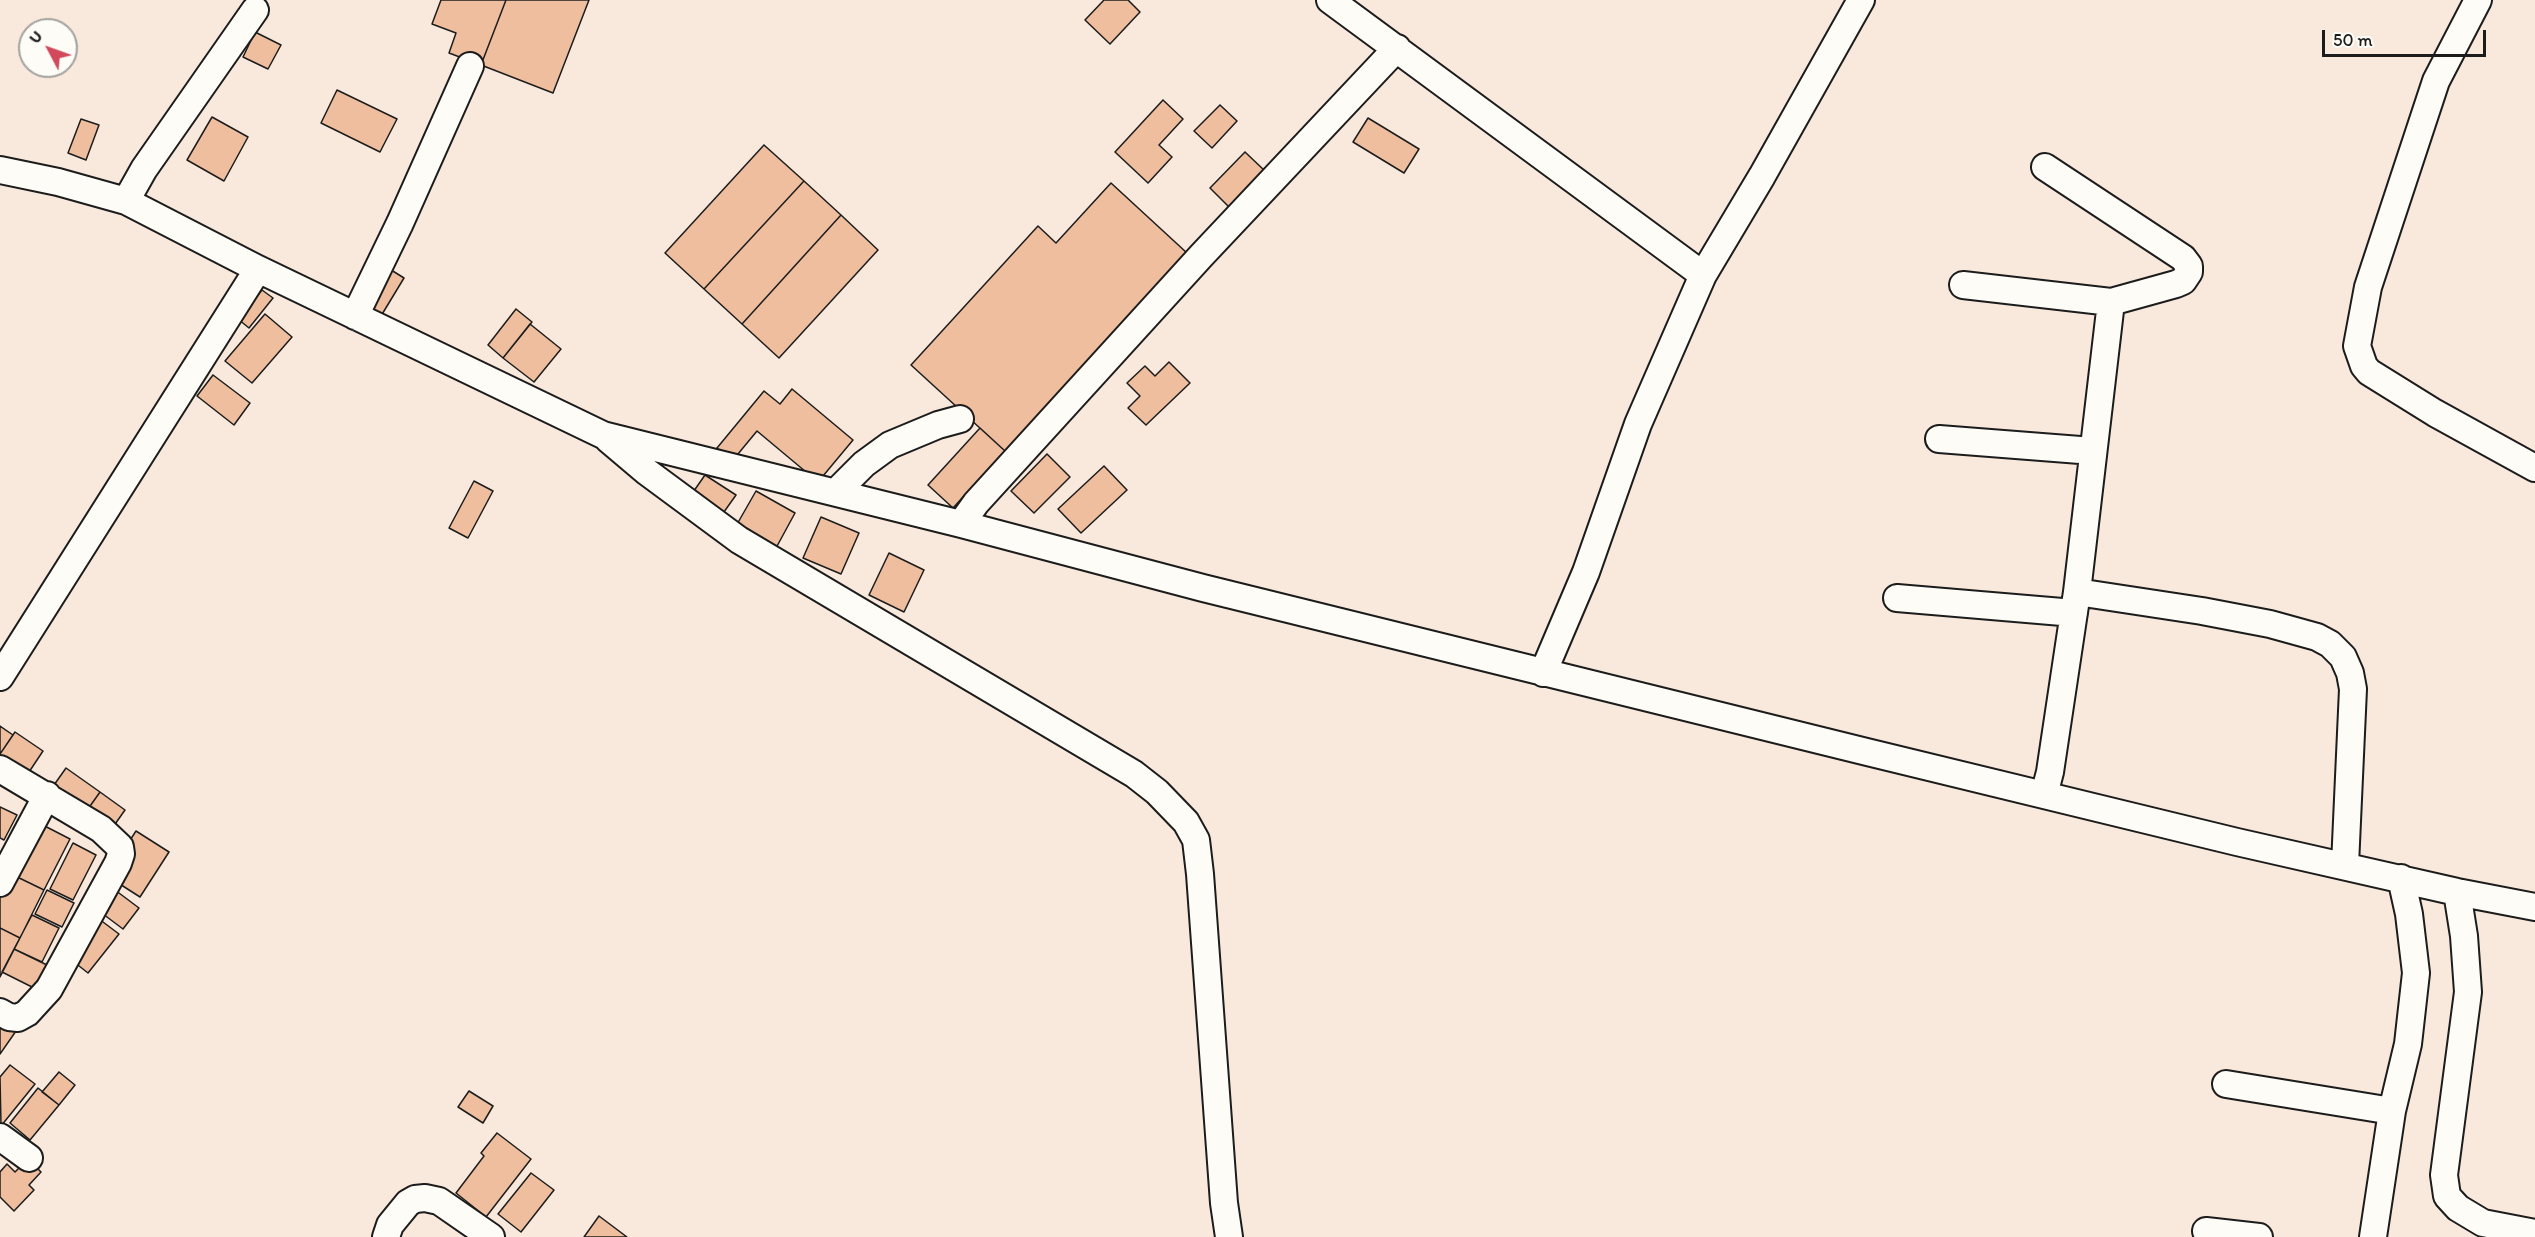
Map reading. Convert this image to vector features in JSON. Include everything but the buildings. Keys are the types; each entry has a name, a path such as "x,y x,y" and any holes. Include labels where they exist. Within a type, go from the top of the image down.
{"street":[{"path":"1330,0 1703,275"},
{"path":"1544,672 1586,572 1638,424 1703,275 1762,176 1861,0"},
{"path":"2478,0 2436,81 2368,287 2356,346 2369,372 2435,413 2535,468"},
{"path":"126,201 144,170 255,10"},
{"path":"961,524 976,503 1201,256 1397,48"},
{"path":"355,316 471,66"},
{"path":"1963,285 2110,302 2183,281 2187,277 2189,266 2182,258 2044,167"},
{"path":"0,170 58,182 126,201 258,269 603,435 836,492 1203,588 2044,795 2237,842 2457,892 2535,907"},
{"path":"0,677 258,269"},
{"path":"2044,795 2050,772 2076,603 2110,302"},
{"path":"836,492 864,464 890,446 960,418"},
{"path":"603,435 647,472 739,540 1134,774 1165,799 1186,822 1196,840 1200,874 1224,1203 1229,1237"},
{"path":"1939,439 2093,450"},
{"path":"1897,598 2076,603 2202,611 2270,624 2317,637 2331,644 2343,657 2350,673 2353,689 2345,865"},
{"path":"0,769 101,829 120,848 121,854 50,989 27,1013 18,1017 9,1017 0,1012"},
{"path":"0,883 47,795"},
{"path":"2373,1237 2392,1111 2408,1044 2416,974 2409,914 2401,878"},
{"path":"2457,892 2464,936 2468,992 2444,1175 2447,1196 2458,1208 2483,1223 2535,1233"},
{"path":"2226,1084 2392,1111"},
{"path":"0,1137 29,1158"},
{"path":"386,1237 390,1225 415,1198 439,1201 491,1237"},
{"path":"2206,1231 2259,1237"}]}
